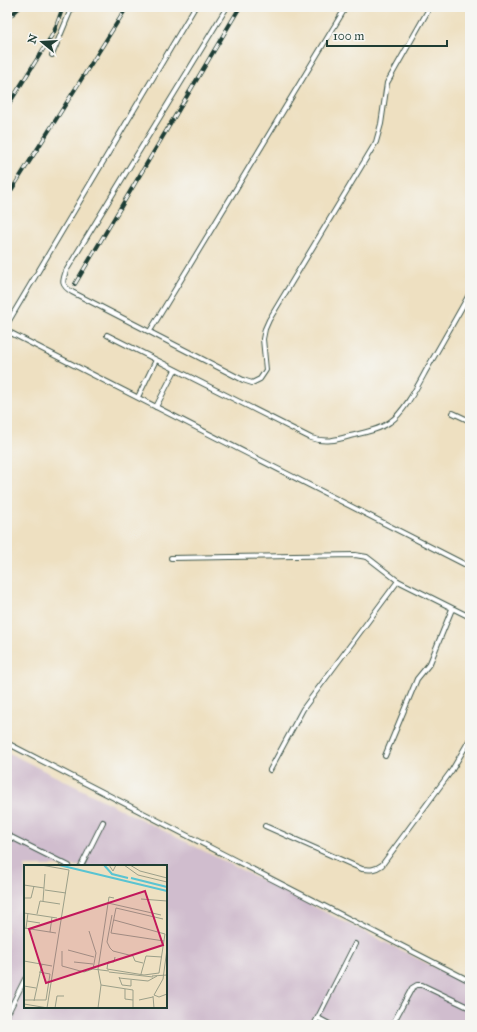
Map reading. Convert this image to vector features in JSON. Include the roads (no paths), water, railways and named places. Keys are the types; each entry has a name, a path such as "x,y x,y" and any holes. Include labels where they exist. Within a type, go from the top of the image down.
{"lane":[{"path":"52,55 72,7"},
{"path":"7,324 195,7"},
{"path":"227,7 66,271 63,278 63,284 72,292 243,380 252,383 260,379 266,370 264,339 265,329 269,320 376,142 381,124 387,83 430,7"},
{"path":"150,331 346,7"},
{"path":"107,335 319,441 326,441 382,428 399,414 417,387 470,293"},
{"path":"7,331 470,567"},
{"path":"138,397 156,360"},
{"path":"156,407 175,370"},
{"path":"453,413 470,421"},
{"path":"470,477 470,483"},
{"path":"171,558 355,555 367,558 398,581 470,617"},
{"path":"270,770 303,709 398,581"},
{"path":"385,756 417,679 430,663 452,609"},
{"path":"265,826 362,869 377,869 382,865 452,770 470,739"},
{"path":"7,743 470,981"},
{"path":"82,865 103,822"},
{"path":"7,835 67,865"},
{"path":"314,1025 355,944"},
{"path":"7,1015 24,981"},
{"path":"392,1025 412,988 417,985 422,985 470,1008"},
{"path":"318,1018 331,1025"}],"railway":[{"path":"7,19 20,7"},
{"path":"7,107 54,32 63,7"},
{"path":"7,197 127,7"},
{"path":"75,284 240,7"}]}
